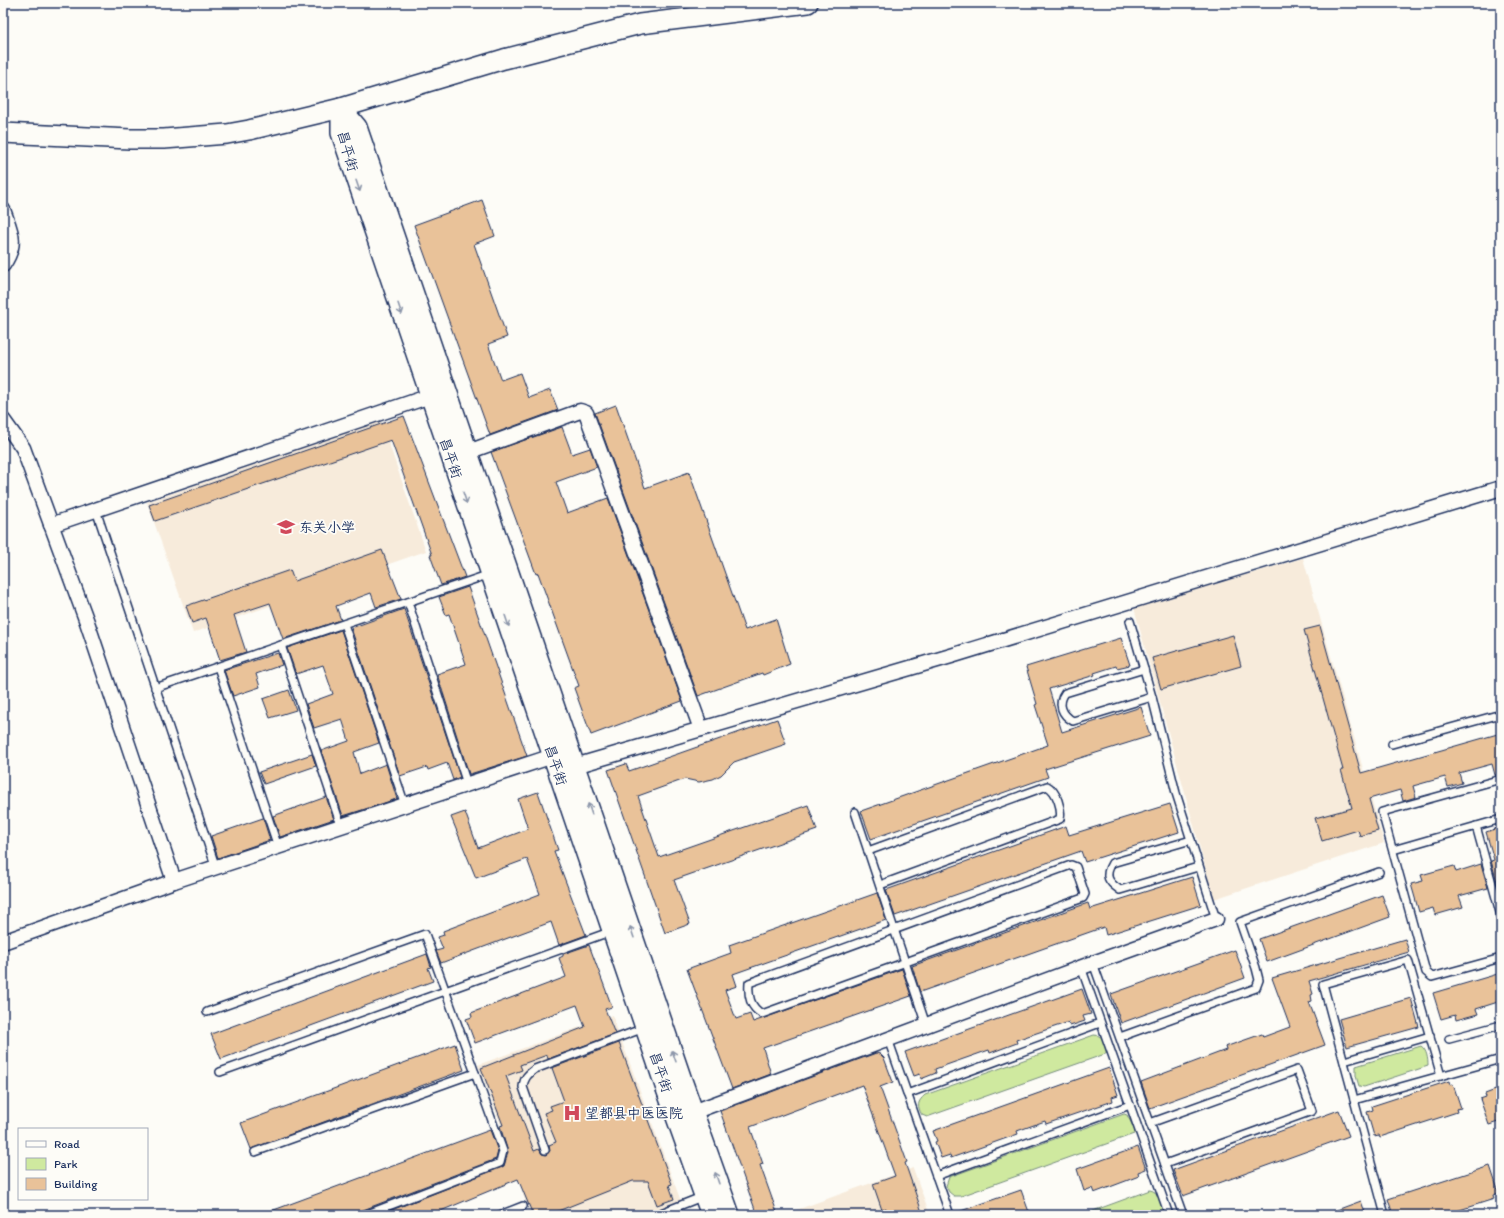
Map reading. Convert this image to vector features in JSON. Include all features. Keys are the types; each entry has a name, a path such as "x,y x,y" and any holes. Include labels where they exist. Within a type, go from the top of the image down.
{"street":[{"path":"3,133 130,138 196,137 249,130 341,108 504,59 640,24 808,3"},
{"name":"昌平街","path":"341,108 340,133 612,931 711,1215"},
{"name":"昌平街","path":"341,108 357,127 693,1112 730,1215"},
{"path":"3,210 12,236 12,248 3,265"},
{"path":"51,525 430,396"},
{"path":"468,452 580,411 586,413 701,729"},
{"path":"3,420 24,448 87,622 174,881"},
{"path":"575,766 958,654 1501,488"},
{"path":"3,942 174,881 553,756"},
{"path":"693,1112 1087,965 1216,919"}],"lane":[{"path":"96,510 216,868"},
{"path":"156,688 491,574"},
{"path":"408,602 468,784"},
{"path":"1130,621 1152,697 1176,793 1198,867 1216,919"},
{"path":"344,624 405,805"},
{"path":"280,645 341,826"},
{"path":"218,667 278,847"},
{"path":"1144,670 1065,693 1061,698 1060,703 1066,717 1073,721 1152,697"},
{"path":"1392,744 1501,714"},
{"path":"1501,779 1382,812 1426,972 1432,977 1501,958"},
{"path":"868,851 1047,786 1052,788 1055,793 1061,813 1060,819 880,885"},
{"path":"855,812 926,1025"},
{"path":"1392,850 1501,820"},
{"path":"1476,826 1501,916"},
{"path":"1190,840 1112,863 1108,870 1109,879 1112,884 1120,890 1198,867"},
{"path":"1072,865 1076,867 1085,894 1083,898 906,962 762,1014 752,1006 748,993 749,983 1072,865"},
{"path":"1120,1037 1256,988 1260,980 1240,922 1378,872"},
{"path":"220,1072 612,931"},
{"path":"207,1012 425,934 503,1151 500,1162 365,1215"},
{"path":"1385,1215 1323,984 1408,960 1441,1076"},
{"path":"1087,965 1120,1037 1184,1215"},
{"path":"1087,965 1100,1023 1170,1215"},
{"path":"907,1094 1100,1023"},
{"path":"1449,1039 1501,1024"},
{"path":"544,1150 523,1087 527,1074 535,1069 645,1027"},
{"path":"1344,1061 1430,1036"},
{"path":"888,1039 950,1215"},
{"path":"1354,1100 1501,1059"},
{"path":"1150,1123 1297,1070 1307,1097 1312,1111 1165,1164"},
{"path":"255,1152 475,1073"},
{"path":"936,1176 1130,1105"},
{"path":"656,1215 704,1196"},
{"path":"500,1215 523,1206"}],"shaded area":[{"name":"东关小学","path":"381,421 426,551 193,633 147,502"},
{"path":"1303,558 1384,843 1214,899 1134,608"},
{"name":"望都县中医医院","path":"612,1015 686,1215 531,1215 522,1192 526,1190 478,1065"},
{"path":"913,1168 930,1215 785,1214"}],"green space":[{"path":"1094,1035 1098,1035 1102,1039 1108,1053 927,1117 922,1115 920,1112 919,1102 925,1095"},
{"path":"1421,1046 1426,1052 1428,1066 1364,1087 1359,1086 1356,1076 1356,1066"},
{"path":"1124,1114 1127,1115 1135,1130 1134,1134 961,1196 954,1196 949,1192 946,1186 949,1177"},
{"path":"1150,1190 1158,1195 1162,1207 1162,1210 1151,1215 1082,1215"}],"building":[{"path":"482,200 495,236 474,244 507,337 488,344 501,380 520,373 529,398 550,390 558,410 490,435 414,225"},
{"path":"616,405 645,488 689,472 745,630 776,619 790,664 763,675 762,673 698,696 595,413"},
{"path":"404,416 465,577 441,585 430,555 432,555 391,440 155,521 149,505"},
{"path":"562,427 572,454 590,448 597,467 556,482 567,513 608,498 682,701 591,735 574,688 579,686 538,573 536,574 491,452"},
{"path":"382,550 401,599 376,607 371,593 336,606 341,620 283,639 270,603 234,615 246,652 220,660 206,618 192,623 186,606 290,570 294,581"},
{"path":"468,587 527,756 470,774 437,674 466,664 449,614 446,615 439,597"},
{"path":"404,609 460,777 453,780 447,763 428,770 427,767 400,776 351,628"},
{"path":"1320,626 1361,773 1501,733 1501,774 1495,775 1492,764 1459,773 1462,783 1448,787 1445,777 1413,786 1416,797 1403,801 1400,790 1369,799 1378,831 1360,836 1358,830 1322,841 1315,818 1352,808 1341,770 1343,770 1304,630"},
{"path":"341,630 379,743 354,752 360,774 386,764 397,799 343,816 321,751 349,741 342,719 314,728 306,704 333,694 323,665 296,674 287,648"},
{"path":"1233,635 1241,666 1161,689 1152,658"},
{"path":"1121,638 1130,665 1117,668 1116,666 1094,673 1095,675 1049,689 1062,732 1141,707 1150,736 1045,769 1048,777 871,839 861,811 1048,745 1035,705 1037,704 1026,667"},
{"path":"278,653 282,665 256,674 260,687 233,696 224,670"},
{"path":"289,690 296,710 270,718 263,699"},
{"path":"777,719 786,744 734,762 721,775 713,779 699,782 685,779 638,796 659,857 808,805 817,830 674,880 690,924 665,933 608,770 626,764 629,771"},
{"path":"312,754 316,766 264,784 259,772"},
{"path":"538,792 558,850 554,851 586,935 559,945 551,922 441,963 436,951 443,949 438,937 444,935 443,931 540,894 527,859 476,878 451,817 465,812 478,848 528,829 518,799"},
{"path":"326,797 334,819 280,837 273,816"},
{"path":"1170,804 1179,832 1085,862 1081,851 895,916 886,890 1066,826 1069,835"},
{"path":"263,818 270,840 218,858 211,836"},
{"path":"1501,827 1501,884 1498,885 1491,861 1494,860 1486,832"},
{"path":"1481,864 1488,888 1459,896 1463,907 1435,915 1433,908 1419,912 1411,884 1423,881 1421,875 1454,866 1456,872"},
{"path":"1192,877 1201,905 1106,935 1104,927 920,992 912,966 1088,903 1090,909"},
{"path":"877,893 886,920 733,974 737,986 725,990 736,1019 750,1014 753,1022 902,969 911,996 763,1048 771,1074 732,1089 687,969 731,953 729,945"},
{"path":"1382,895 1390,917 1267,962 1259,939"},
{"path":"1405,939 1409,952 1309,981 1313,994 1311,995 1312,1001 1309,1002 1325,1045 1150,1108 1141,1082 1226,1050 1225,1047 1262,1034 1263,1037 1290,1027 1272,978"},
{"name":"望都县中医医院","path":"589,945 612,1007 605,1009 615,1034 548,1059 547,1055 520,1065 522,1070 506,1076 534,1151 539,1149 542,1154 546,1155 550,1151 549,1145 556,1142 544,1113 552,1110 550,1106 564,1101 552,1068 619,1043 672,1184 669,1185 674,1199 657,1205 648,1181 633,1181 548,1215 533,1215 518,1179 431,1215 379,1215 504,1166 508,1152 500,1126 503,1125 481,1068 585,1027 577,1005 475,1043 466,1019 472,1017 471,1013 566,977 559,958 563,956 563,954"},
{"path":"1235,950 1245,978 1121,1023 1111,994"},
{"path":"427,954 431,967 428,968 433,981 221,1059 211,1034"},
{"path":"1501,973 1501,1001 1476,1009 1478,1014 1456,1020 1455,1015 1441,1019 1433,993"},
{"path":"1082,989 1091,1014 1083,1016 1085,1021 1070,1026 1069,1022 1016,1040 1017,1043 990,1053 989,1050 935,1069 936,1073 921,1079 920,1074 914,1076 905,1052"},
{"path":"1411,998 1419,1027 1347,1047 1339,1019"},
{"path":"455,1044 464,1070 251,1149 241,1123"},
{"path":"876,1053 880,1054 884,1058 893,1082 880,1087 907,1162 905,1163 923,1215 889,1215 886,1208 882,1210 873,1184 895,1176 862,1085 750,1127 763,1164 760,1165 778,1215 757,1215 720,1111"},
{"path":"1109,1068 1118,1095 1112,1097 1113,1101 1046,1124 1045,1121 1017,1131 1018,1134 951,1158 950,1155 941,1158 935,1142 937,1141 933,1131"},
{"path":"1449,1081 1450,1085 1453,1084 1461,1108 1456,1109 1457,1112 1380,1137 1379,1135 1374,1136 1367,1112 1373,1110 1372,1106"},
{"path":"1501,1088 1501,1121 1489,1125 1480,1099 1486,1097 1485,1094"},
{"path":"1339,1110 1349,1136 1183,1196 1173,1170"},
{"path":"490,1130 498,1151 496,1159 363,1210 360,1215 263,1215 263,1214"},
{"path":"1138,1147 1146,1169 1138,1172 1139,1176 1094,1193 1092,1188 1084,1191 1077,1169"},
{"path":"1490,1166 1499,1193 1493,1195 1494,1199 1444,1215 1393,1215 1388,1199"},
{"path":"1021,1190 1029,1212 1020,1215 955,1215 955,1213"},
{"path":"1361,1201 1366,1215 1326,1214"}],"place":[{"name":"东关小学","path":"286,527"},
{"name":"望都县中医医院","path":"572,1113"}]}
